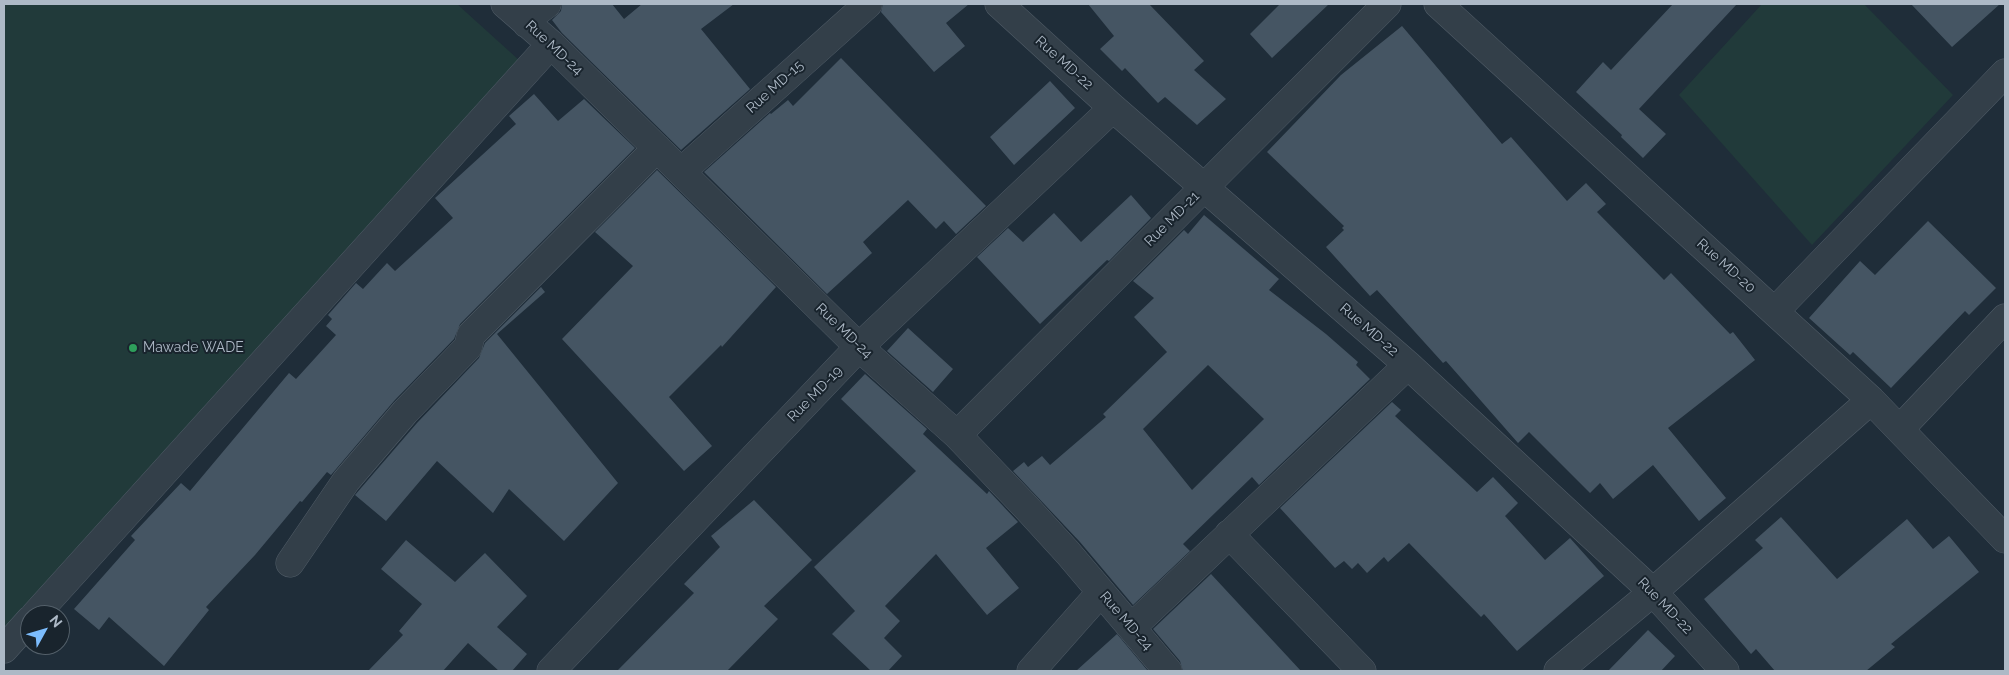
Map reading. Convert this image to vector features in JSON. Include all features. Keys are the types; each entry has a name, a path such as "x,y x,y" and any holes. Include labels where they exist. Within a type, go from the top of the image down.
{"street":[{"name":"Rue MD-24","path":"505,4 551,44 859,347 957,435 1026,507 1168,671"},
{"path":"527,24 535,13 547,4"},
{"name":"Rue MD-15","path":"682,171 868,4"},
{"name":"Rue MD-22","path":"999,4 1113,108 1205,186 1408,365 1653,592 1725,671"},
{"name":"Rue MD-21","path":"957,435 1387,4"},
{"name":"Rue MD-20","path":"1438,4 1775,310 1871,400 2005,539"},
{"path":"44,605 551,44"},
{"path":"1775,310 2005,73"},
{"name":"Rue MD-19","path":"551,671 859,347 1113,108"},
{"path":"290,563 346,481 405,412 468,347 471,335 657,148"},
{"path":"1900,429 2005,318"},
{"path":"1132,628 1408,365"},
{"path":"1558,671 1653,592 1871,400"},
{"path":"1229,534 1362,671"},
{"path":"1031,671 1101,592"},
{"path":"4,650 20,632"}],"green space":[{"name":"Mawade WADE","path":"4,4 457,4 520,61 30,605 20,605 20,616 4,634"},
{"path":"1762,4 1864,4 1953,95 1812,245 1679,95"}],"building":[{"path":"562,4 612,4 624,19 642,4 734,4 701,29 750,89 681,150 562,33 552,20 561,11"},
{"path":"883,4 969,4 946,23 965,46 934,72 881,12"},
{"path":"1088,4 1149,4 1204,61 1194,70 1226,99 1197,125 1165,97 1158,103 1125,68 1122,71 1100,49 1114,36"},
{"path":"1280,4 1329,4 1272,58 1250,34"},
{"path":"1673,4 1737,4 1639,109 1666,134 1643,158 1621,137 1622,135 1576,92 1603,62 1611,70"},
{"path":"1911,4 2000,4 1952,47"},
{"path":"1402,26 1502,144 1511,137 1567,201 1586,183 1606,204 1597,212 1664,280 1671,273 1730,334 1733,332 1755,360 1668,428 1726,498 1699,521 1653,465 1613,499 1600,483 1590,493 1529,432 1518,443 1446,361 1443,363 1377,290 1370,296 1326,247 1344,230 1342,228 1344,226 1267,152 1341,75"},
{"path":"841,58 986,206 956,234 944,221 936,229 908,200 863,242 872,253 827,294 704,172 770,113 788,100 793,106"},
{"path":"1050,81 1075,108 1014,165 990,137"},
{"path":"534,94 558,121 584,99 635,148 460,324 454,339 394,401 331,475 327,472 302,502 300,501 255,555 206,607 209,610 164,666 109,617 99,630 74,609 135,540 131,536 181,483 190,491 289,373 296,379 336,335 326,326 332,319 328,315 356,283 363,289 387,263 395,271 453,218 435,198 516,124 509,116"},
{"path":"657,170 776,287 722,347 721,345 669,397 712,446 684,471 562,339 633,266 595,232"},
{"path":"1131,195 1151,218 1109,261 1107,260 1040,324 977,257 1008,228 1023,242 1054,213 1081,242"},
{"path":"1204,215 1279,279 1269,290 1326,334 1358,362 1356,365 1370,379 1259,485 1252,477 1183,544 1190,551 1133,605 1080,542 1013,471 1024,462 1028,467 1042,456 1050,465 1106,417 1103,414 1167,352 1134,317 1154,298 1133,281 1184,230 1188,234","holes":["1208,365 1264,419 1192,490 1143,429"]},
{"path":"1928,221 1996,288 1969,315 1965,311 1891,388 1853,352 1850,355 1809,318 1860,261 1875,275"},
{"path":"541,287 545,292 497,334 618,483 564,541 509,489 493,513 437,461 386,521 355,495 417,423 479,358 485,343"},
{"path":"908,328 953,369 933,392 887,351"},
{"path":"865,374 927,429 923,434 987,494 989,491 1018,522 986,548 1019,588 987,615 936,554 885,606 900,621 884,638 902,656 888,671 871,671 832,634 855,611 814,567 916,471 841,399"},
{"path":"1392,402 1401,410 1395,416 1477,492 1493,477 1518,503 1505,516 1545,560 1570,538 1604,576 1517,651 1484,614 1481,617 1409,543 1388,562 1384,557 1367,573 1358,563 1352,569 1344,561 1335,568 1280,508"},
{"path":"754,500 812,560 764,606 778,619 727,671 617,671 694,593 684,584 720,547 711,536"},
{"path":"1781,517 1837,579 1907,519 1933,549 1949,536 1979,572 1891,644 1895,647 1866,671 1775,671 1756,649 1751,654 1704,599 1763,548 1755,540"},
{"path":"406,540 455,582 485,553 527,596 497,627 527,654 512,671 499,671 468,643 443,671 368,671 403,635 399,631 422,604 381,569"},
{"path":"1211,574 1301,671 1183,671 1180,661 1153,629"},
{"path":"1648,630 1675,656 1661,671 1608,671"},
{"path":"1117,634 1148,671 1076,671"}],"place":[{"name":"Mawade WADE","path":"133,348"}]}
